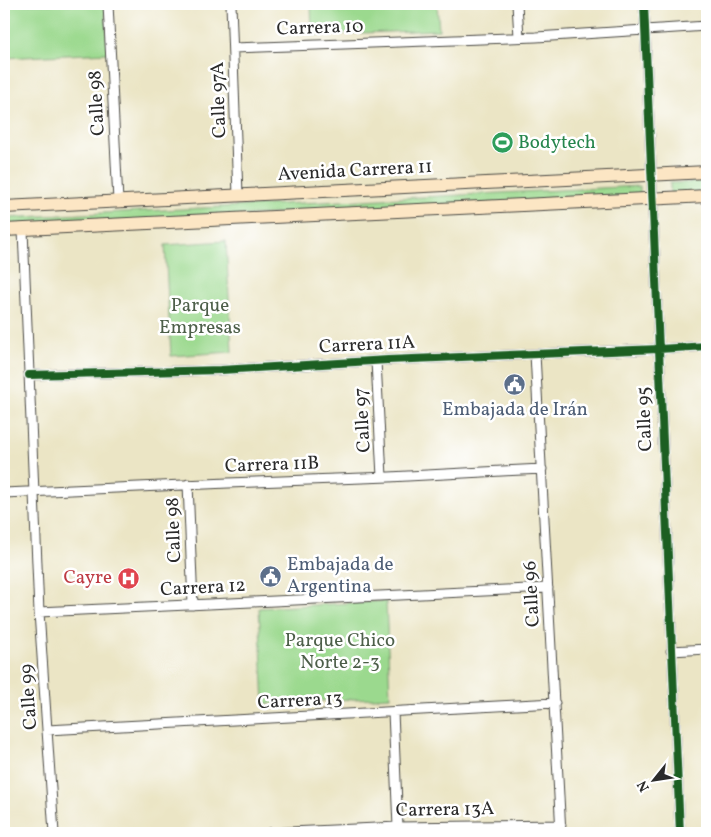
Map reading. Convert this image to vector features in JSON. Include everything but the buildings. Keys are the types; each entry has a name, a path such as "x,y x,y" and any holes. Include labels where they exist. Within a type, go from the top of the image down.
{"main road":[{"name":"Avenida Carrera 11","path":"4,207 707,172"},
{"path":"4,230 707,196"}],"street":[{"name":"Calle 98","path":"108,4 118,201"},
{"name":"Calle 97A","path":"230,4 238,195"},
{"path":"517,4 519,37"},
{"name":"Calle 95","path":"644,4 680,833"},
{"name":"Carrera 10","path":"233,48 519,37 707,26"},
{"name":"Calle 99","path":"22,230 39,612 54,833"},
{"name":"Carrera 11A","path":"29,375 221,370 376,361 659,350 707,346"},
{"name":"Calle 96","path":"535,354 561,829"},
{"name":"Calle 97","path":"376,361 382,477"},
{"name":"Carrera 11B","path":"4,493 542,469"},
{"name":"Calle 98","path":"188,484 193,605"},
{"name":"Carrera 12","path":"39,612 548,588"},
{"path":"671,651 707,649"},
{"name":"Carrera 13","path":"47,730 555,703"},
{"path":"393,712 398,827"},
{"name":"Carrera 13A","path":"269,833 398,827 561,829"}],"green space":[{"path":"4,4 105,4 108,53 4,58"},
{"path":"311,4 437,4 439,30 312,35"},
{"path":"707,182 707,192 670,194 670,183"},
{"path":"640,186 640,196 4,227 4,218"},
{"name":"Parque Empresas","path":"226,241 232,352 171,356 165,245"},
{"name":"Parque Chico Norte 2-3","path":"386,601 390,697 264,704 259,608"}],"cycle path":[{"path":"644,4 680,833"},
{"path":"29,375 221,370 388,360 707,346"}],"place":[{"name":"Bodytech","path":"502,143"},
{"name":"Embajada de Irán","path":"515,384"},
{"name":"Embajada de Argentina","path":"271,576"},
{"name":"Cayre","path":"128,578"}]}
